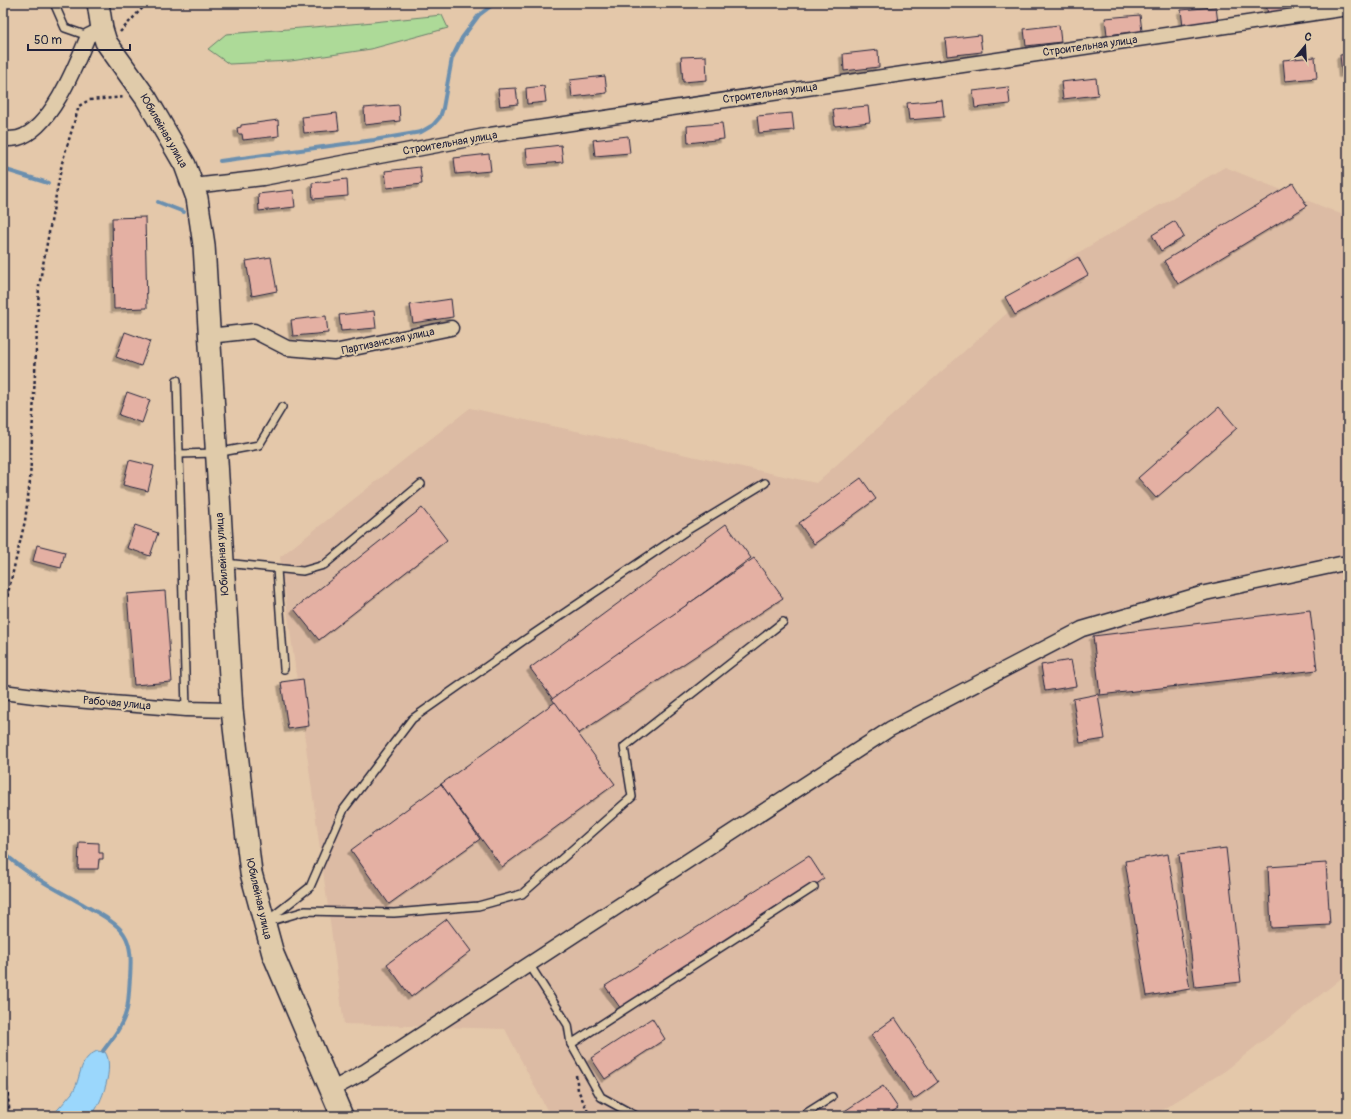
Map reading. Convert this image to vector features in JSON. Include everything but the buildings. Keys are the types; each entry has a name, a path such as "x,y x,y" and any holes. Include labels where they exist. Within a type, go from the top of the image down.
{"main road":[{"name":"Юбилейная улица","path":"98,3 99,37 146,98 186,165 197,198 204,245 232,710 251,873 273,954 342,1116"}],"street":[{"name":"Строительная улица","path":"193,186 263,178 490,135 1348,8"},
{"path":"3,139 19,138 40,124 99,37"},
{"name":"Партизанская улица","path":"209,336 254,331 287,348 334,352 451,328"},
{"path":"331,1090 364,1072 890,729 1082,629 1205,593 1340,564 1348,564"},
{"name":"Рабочая улица","path":"3,692 50,698 186,709 232,710"}],"lane":[{"path":"54,3 65,28 99,37"},
{"path":"177,380 186,709"},
{"path":"179,454 216,453 259,445 282,408"},
{"path":"264,924 310,887 344,809 412,719 523,641 686,531 765,483"},
{"path":"223,563 303,571 324,565 421,484"},
{"path":"277,569 284,669"},
{"path":"264,924 305,911 394,913 478,906 522,894 632,797 624,747 783,622"},
{"path":"571,1044 814,887"},
{"path":"529,964 568,1025 571,1044 601,1097 636,1116"},
{"path":"802,1116 832,1096"}],"path":[{"path":"99,37 136,14 147,3"},
{"path":"3,614 27,506 30,481 39,286 62,163 79,106 89,100 132,96 146,98"},
{"path":"3,1052 10,1116"}],"shaded area":[{"path":"1225,167 1348,217 1348,973 1225,1071 1152,1116 550,1116 505,1029 344,1024 280,557 470,408 816,483 1069,258"}],"green space":[{"path":"442,15 448,28 371,49 291,61 229,64 208,49 226,34"}],"water":[{"path":"97,1051 105,1052 108,1058 109,1066 103,1094 91,1116 51,1116 72,1093 86,1059"}],"waterway":[{"path":"220,161 374,140 421,132 433,125 440,117 452,58 462,38 479,15 495,3"},
{"path":"3,169 48,183"},
{"path":"158,202 184,212"},
{"path":"3,852 20,867 40,880 110,920 120,929 127,939 131,961 127,1009 120,1026 103,1051"}]}
